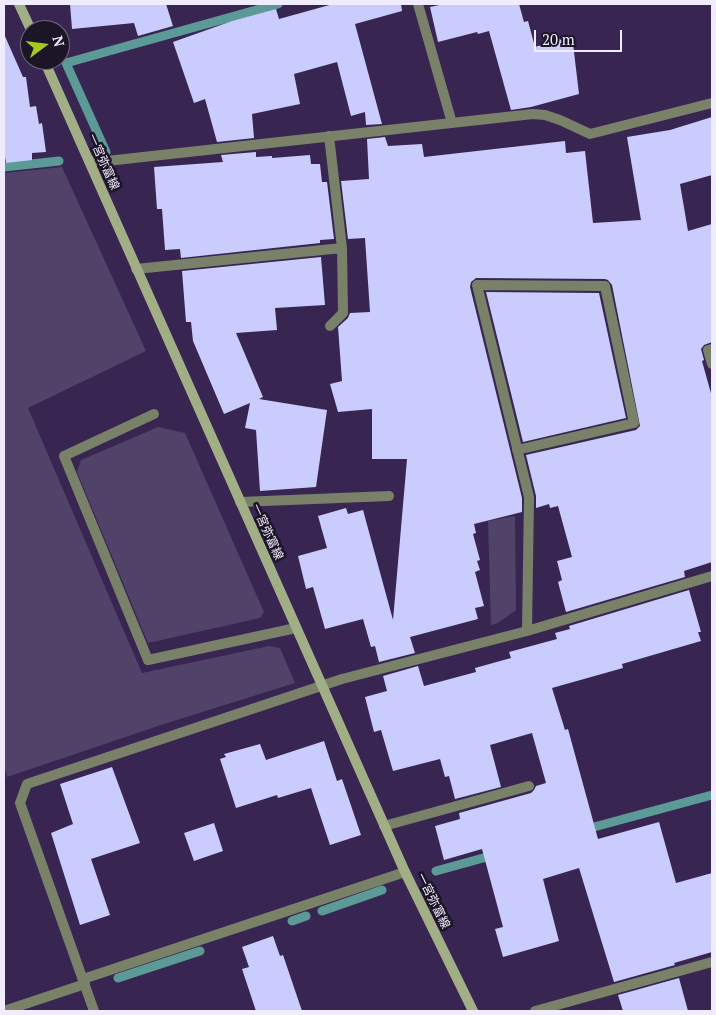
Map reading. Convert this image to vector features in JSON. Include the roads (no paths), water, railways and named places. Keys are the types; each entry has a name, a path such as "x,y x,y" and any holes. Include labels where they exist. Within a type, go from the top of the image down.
{"main road":[{"path":"19,4 26,20"},
{"name":"一宮弥富線","path":"48,70 384,826 473,1011"}],"street":[{"path":"418,4 452,123"},
{"path":"89,161 117,160 533,114 545,115 560,120 590,134 712,103"},
{"path":"329,136 342,248 343,313 330,326"},
{"path":"136,269 342,248"},
{"path":"517,450 634,423 605,286 477,285 528,498 527,631"},
{"path":"712,349 708,350 712,364"},
{"path":"154,414 64,456 148,660 296,628"},
{"path":"240,502 389,496"},
{"path":"94,1011 20,803 27,784 321,686 527,631 712,576"},
{"path":"384,826 529,786"},
{"path":"4,1011 406,872"},
{"path":"535,1011 712,962"}],"waterway":[{"path":"106,152 66,63 278,4"},
{"path":"4,167 59,161"},
{"path":"583,830 712,795"},
{"path":"436,871 494,855"},
{"path":"322,911 382,890"},
{"path":"292,921 306,916"},
{"path":"118,978 200,951"}]}
